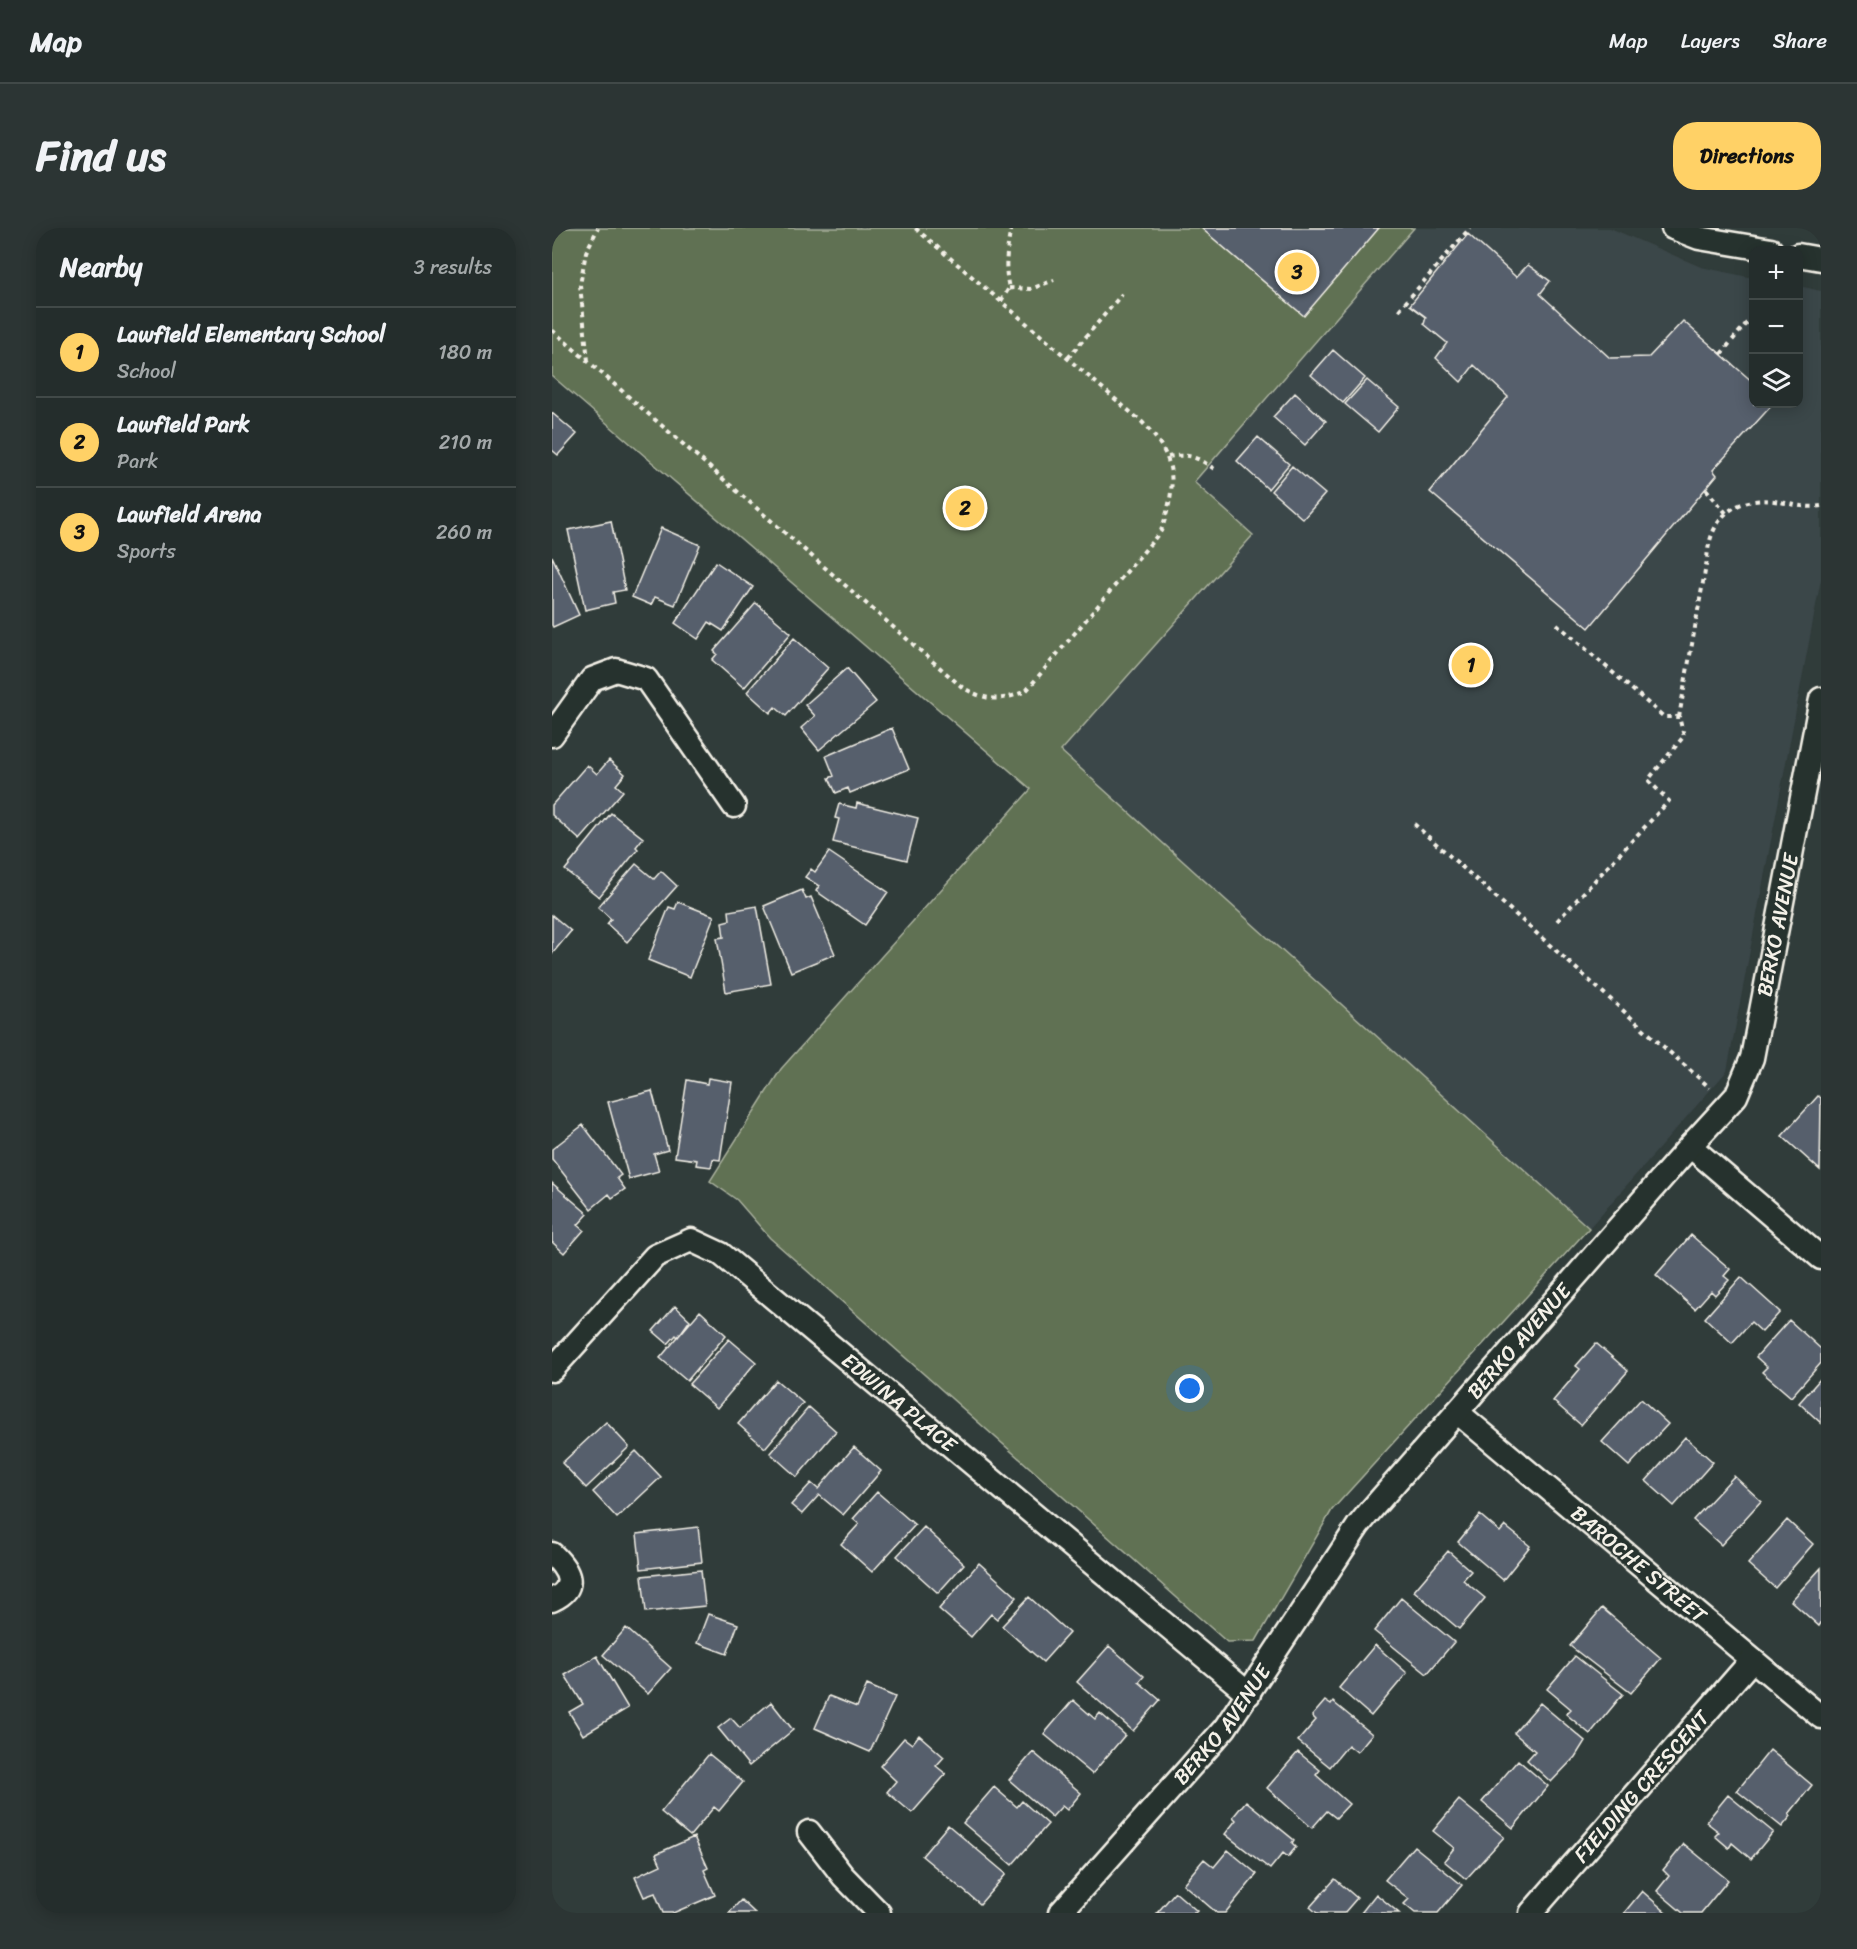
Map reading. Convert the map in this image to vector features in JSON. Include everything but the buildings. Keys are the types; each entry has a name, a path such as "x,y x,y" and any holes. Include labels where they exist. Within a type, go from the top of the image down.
{"street":[{"path":"1673,228 1699,238 1749,246"},
{"path":"1803,256 1821,259"},
{"path":"552,735 592,678 616,670 646,679 734,806"},
{"name":"BERKO AVENUE","path":"1060,1913 1225,1728 1358,1526 1736,1096 1752,1058 1821,699"},
{"path":"1690,1146 1821,1258"},
{"name":"EDWINA PLACE","path":"552,1370 655,1256 691,1240 721,1254 1249,1694"},
{"name":"BAROCHE STREET","path":"1457,1412 1821,1717"},
{"path":"552,1554 565,1566 568,1579 564,1592 552,1600"},
{"name":"FIELDING CRESCENT","path":"1531,1913 1752,1660"},
{"path":"809,1832 843,1875 879,1913"}],"path":[{"path":"588,361 580,285 586,252 598,228"},
{"path":"552,330 962,687 976,696 993,700 1010,698 1026,691 1161,531 1170,505 1173,478 1168,457 1158,438 1142,422 915,228"},
{"path":"1001,301 1009,288 1006,276 1006,251 1011,228"},
{"path":"1399,310 1470,228"},
{"path":"1009,288 1031,289 1054,280"},
{"path":"1068,358 1122,294"},
{"path":"1721,354 1749,320"},
{"path":"1168,457 1182,455 1197,457 1216,470"},
{"path":"1706,489 1726,513"},
{"path":"1557,921 1669,801 1648,780 1684,736 1679,717 1707,560 1708,543 1715,526 1726,513 1742,503 1759,499 1806,507 1821,506"},
{"path":"1557,624 1664,717 1679,717"},
{"path":"1414,824 1729,1104"}],"shaded area":[{"path":"1414,228 1610,228 1701,267 1749,277 1749,408 1803,408 1803,287 1821,291 1821,579 1727,1071 1589,1228 1061,752 1253,535 1194,482"}],"green space":[{"path":"552,228 1414,228 1194,482 1253,535 1061,751 1589,1228 1332,1510 1256,1641 1227,1642 770,1238 737,1200 710,1181 781,1069 1031,789 552,376"}],"place":[{"name":"Lawfield Arena","path":"1297,272"},
{"name":"Lawfield Park","path":"965,508"},
{"name":"Lawfield Elementary School","path":"1471,665"}]}
